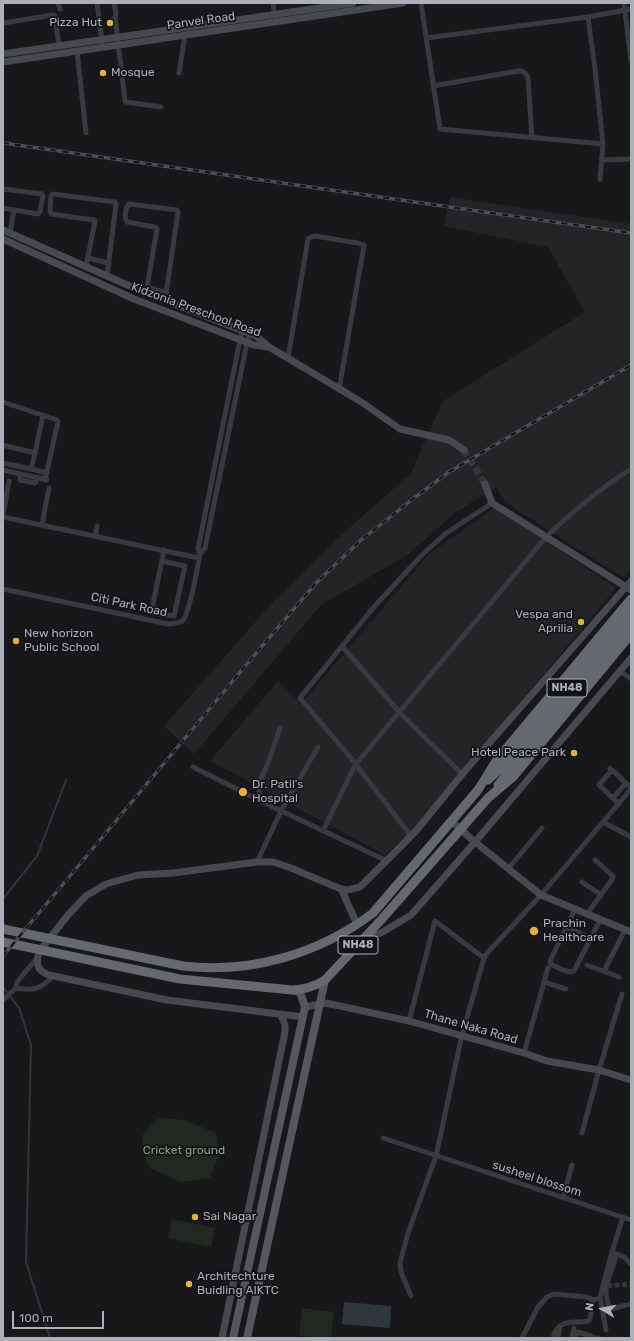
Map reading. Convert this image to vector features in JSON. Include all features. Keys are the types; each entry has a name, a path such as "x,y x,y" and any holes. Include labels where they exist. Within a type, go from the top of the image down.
{"highway":[{"path":"478,790 496,761 631,599"},
{"name":"NH48","path":"3,942 180,979 292,990 310,988 325,980 371,931 488,798 505,769 631,610"},
{"name":"NH48","path":"3,929 183,966 213,969 230,968 284,957 331,939 373,913 478,790 505,769 631,622"},
{"path":"488,798 514,776 631,634"}],"main road":[{"path":"247,1338 325,980"},
{"path":"233,1338 305,1006 300,992 292,990"}],"street":[{"path":"58,3 60,10"},
{"path":"97,3 103,47"},
{"path":"114,3 125,101 161,107"},
{"path":"273,3 275,18"},
{"name":"Panvel Road","path":"3,54 102,39 118,41 185,35 353,3"},
{"name":"Panvel Road","path":"3,62 103,47 118,41 275,18 403,3"},
{"path":"421,3 440,129 603,144"},
{"path":"624,3 631,61"},
{"path":"426,38 588,17 631,9"},
{"path":"3,23 55,16 59,46"},
{"path":"588,17 596,68 603,144 600,179"},
{"path":"179,73 185,35"},
{"path":"77,51 86,133"},
{"path":"433,86 523,71 528,78 532,138"},
{"path":"602,160 631,159"},
{"path":"3,189 42,194 40,211 38,214 3,208"},
{"path":"86,267 95,221 51,214 51,196 53,194 115,202 116,204 107,276"},
{"path":"165,301 167,293 178,212 176,210 129,204 127,206 125,219 127,222 155,227 157,229 147,290 167,293"},
{"path":"10,233 14,210"},
{"name":"Kidzonia Preschool Road","path":"3,230 107,276 147,290 165,301 256,336 269,347"},
{"path":"288,358 308,239 315,236 358,243 364,246 339,390"},
{"name":"Kidzonia Preschool Road","path":"3,239 134,299 254,345 269,347"},
{"path":"88,258 109,263"},
{"path":"66,268 69,260"},
{"path":"200,556 198,548 216,459 246,332"},
{"path":"200,556 205,548 223,460 244,341"},
{"path":"269,347 356,399 400,429 449,440 464,450"},
{"path":"3,402 57,420 58,422 47,472 47,480 3,470"},
{"path":"31,469 43,415"},
{"path":"3,445 35,453"},
{"path":"216,459 223,460"},
{"path":"3,463 47,472"},
{"path":"323,831 355,765 546,537 575,509 611,481 630,470"},
{"path":"9,481 3,516 95,536 200,556"},
{"path":"485,484 492,503 629,588"},
{"path":"42,525 49,488"},
{"path":"411,836 300,698 373,608 422,555 445,534 492,503"},
{"path":"95,536 97,526"},
{"path":"150,620 164,550"},
{"name":"Citi Park Road","path":"3,589 168,624 178,623 184,620 188,608 200,556"},
{"path":"152,612 174,616 185,566 162,561"},
{"path":"302,1017 167,1000 53,976 41,972 38,967 39,952 68,915 86,896 106,884 138,875 173,873 257,862 273,862 341,889 348,890 360,887 411,836 462,774 629,588 631,581"},
{"path":"342,646 400,713 462,774"},
{"path":"371,931 375,935 381,933 411,915 631,658"},
{"path":"620,671 631,679"},
{"path":"262,801 258,791 259,783 268,763 280,728"},
{"path":"257,862 281,811 318,746"},
{"path":"193,767 386,861"},
{"path":"411,1296 401,1272 400,1263 408,1233 436,1156 462,1035 484,958 541,895 619,804 631,788 611,769 599,785 619,804"},
{"path":"613,798 626,783"},
{"path":"451,821 541,895 628,931 604,971"},
{"path":"603,822 631,837"},
{"path":"508,869 542,828"},
{"path":"587,914 613,878 613,876 595,860"},
{"path":"582,882 601,895"},
{"path":"341,889 357,924"},
{"path":"575,909 552,956 550,961 551,964 572,972 600,920"},
{"path":"409,1021 435,921 484,958"},
{"path":"566,927 591,938"},
{"path":"3,1000 15,989 17,982 38,958"},
{"path":"587,965 619,977"},
{"path":"524,1053 548,968"},
{"path":"15,989 25,990 43,987 53,976"},
{"path":"544,982 566,989"},
{"path":"582,1133 598,1070 622,994"},
{"name":"Thane Naka Road","path":"305,1006 326,1003 409,1021 524,1053 546,1061 598,1070 631,1080"},
{"path":"222,1338 286,1032 281,1015"},
{"name":"susheel blossom","path":"383,1138 631,1220"},
{"path":"563,1198 572,1165"},
{"path":"609,1309 606,1294 607,1286 623,1217"},
{"path":"614,1253 624,1257 631,1264"},
{"path":"606,1330 600,1298 614,1253"},
{"path":"522,1338 538,1307 547,1297 554,1294 587,1296 593,1300 600,1298"},
{"path":"554,1338 555,1331 564,1323 588,1321 590,1319 593,1300"},
{"path":"602,1311 631,1304"},
{"path":"558,1338 560,1326"},
{"path":"573,1338 574,1328"},
{"path":"573,1338 578,1332 589,1334 591,1336 590,1338"},
{"path":"594,1338 600,1338"}],"shaded area":[{"path":"450,197 631,224 631,569 623,578 505,502 496,487 456,512 409,554 321,605 194,754 164,726 275,600 337,539 411,473 443,401 585,312 548,247 444,226"},
{"path":"495,507 616,588 414,829 385,855 210,761 278,681 301,704 428,555"},
{"path":"344,1302 391,1306 390,1328 342,1324"}],"green space":[{"name":"Cricket ground","path":"159,1118 185,1120 216,1133 219,1156 210,1178 181,1182 149,1168 142,1148 143,1134"},
{"path":"172,1219 215,1228 211,1247 168,1238"},
{"path":"302,1308 334,1312 331,1338 299,1336"}],"waterway":[{"path":"3,899 37,856 66,780"},
{"path":"3,987 19,1008 31,1045 26,1262 50,1338"}],"tunnel":[{"path":"464,450 485,484"},
{"path":"607,1286 631,1284"}],"railway":[{"path":"3,143 631,233"},
{"path":"3,956 316,583 360,541 449,472 631,365"}],"place":[{"name":"Pizza Hut","path":"110,23"},
{"name":"Mosque","path":"103,73"},
{"name":"Vespa and Aprilia","path":"581,622"},
{"name":"New horizon Public School","path":"16,641"},
{"name":"Hotel Peace Park","path":"574,753"},
{"name":"Dr. Patil's Hospital","path":"243,792"},
{"name":"Prachin Healthcare","path":"534,931"},
{"name":"Sai Nagar","path":"195,1217"},
{"name":"Architechture Buidling AIKTC","path":"189,1284"}]}
